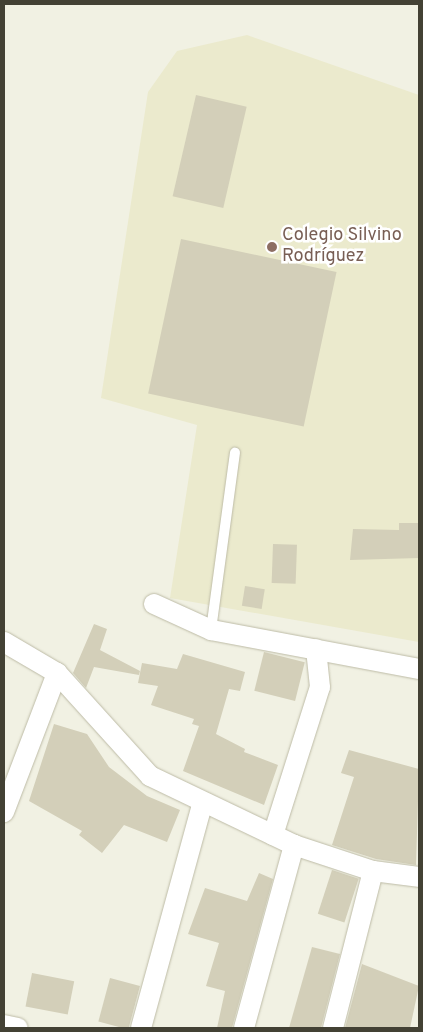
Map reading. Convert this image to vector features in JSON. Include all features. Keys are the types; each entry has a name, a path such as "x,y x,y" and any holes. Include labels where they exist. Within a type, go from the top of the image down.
{"street":[{"path":"154,604 212,630 419,670"},
{"path":"4,642 57,673 150,776 202,805 294,845 372,871 419,876"},
{"path":"273,835 320,687 316,649"},
{"path":"4,812 57,673"},
{"path":"141,1028 202,805"},
{"path":"244,1028 294,845"},
{"path":"333,1028 372,871"},
{"path":"4,1025 18,1028"}],"lane":[{"path":"212,630 235,453"}],"shaded area":[{"name":"Colegio Silvino Rodríguez","path":"247,35 419,95 419,642 170,598 197,425 101,398 148,92 177,51"}],"building":[{"path":"196,95 247,107 223,208 173,196"},
{"path":"181,239 337,272 304,427 148,394"},
{"path":"399,523 419,523 419,558 350,560 353,529 399,530"},
{"path":"273,544 297,545 296,584 272,583"},
{"path":"245,586 265,589 262,609 242,606"},
{"path":"94,624 107,629 100,650 140,671 139,675 94,667 86,688 73,673"},
{"path":"264,652 305,662 295,701 254,691"},
{"path":"183,654 245,672 240,691 229,689 216,734 245,749 244,752 278,765 264,805 183,771 199,726 192,724 194,719 151,705 158,686 138,683 142,663 177,669"},
{"path":"54,724 87,734 109,767 147,796 180,810 167,842 124,825 102,853 79,835 82,831 29,801"},
{"path":"349,750 419,769 416,865 376,859 332,845 354,777 341,773"},
{"path":"332,870 359,879 344,922 318,914"},
{"path":"259,873 273,879 232,1028 217,1028 225,991 206,986 219,943 188,934 205,888 247,901"},
{"path":"312,947 340,954 321,1028 289,1028"},
{"path":"362,964 419,986 410,1028 345,1028"},
{"path":"32,973 74,981 68,1015 26,1006"},
{"path":"110,978 140,986 129,1028 98,1021"}],"place":[{"name":"Colegio Silvino Rodríguez","path":"272,247"}]}
